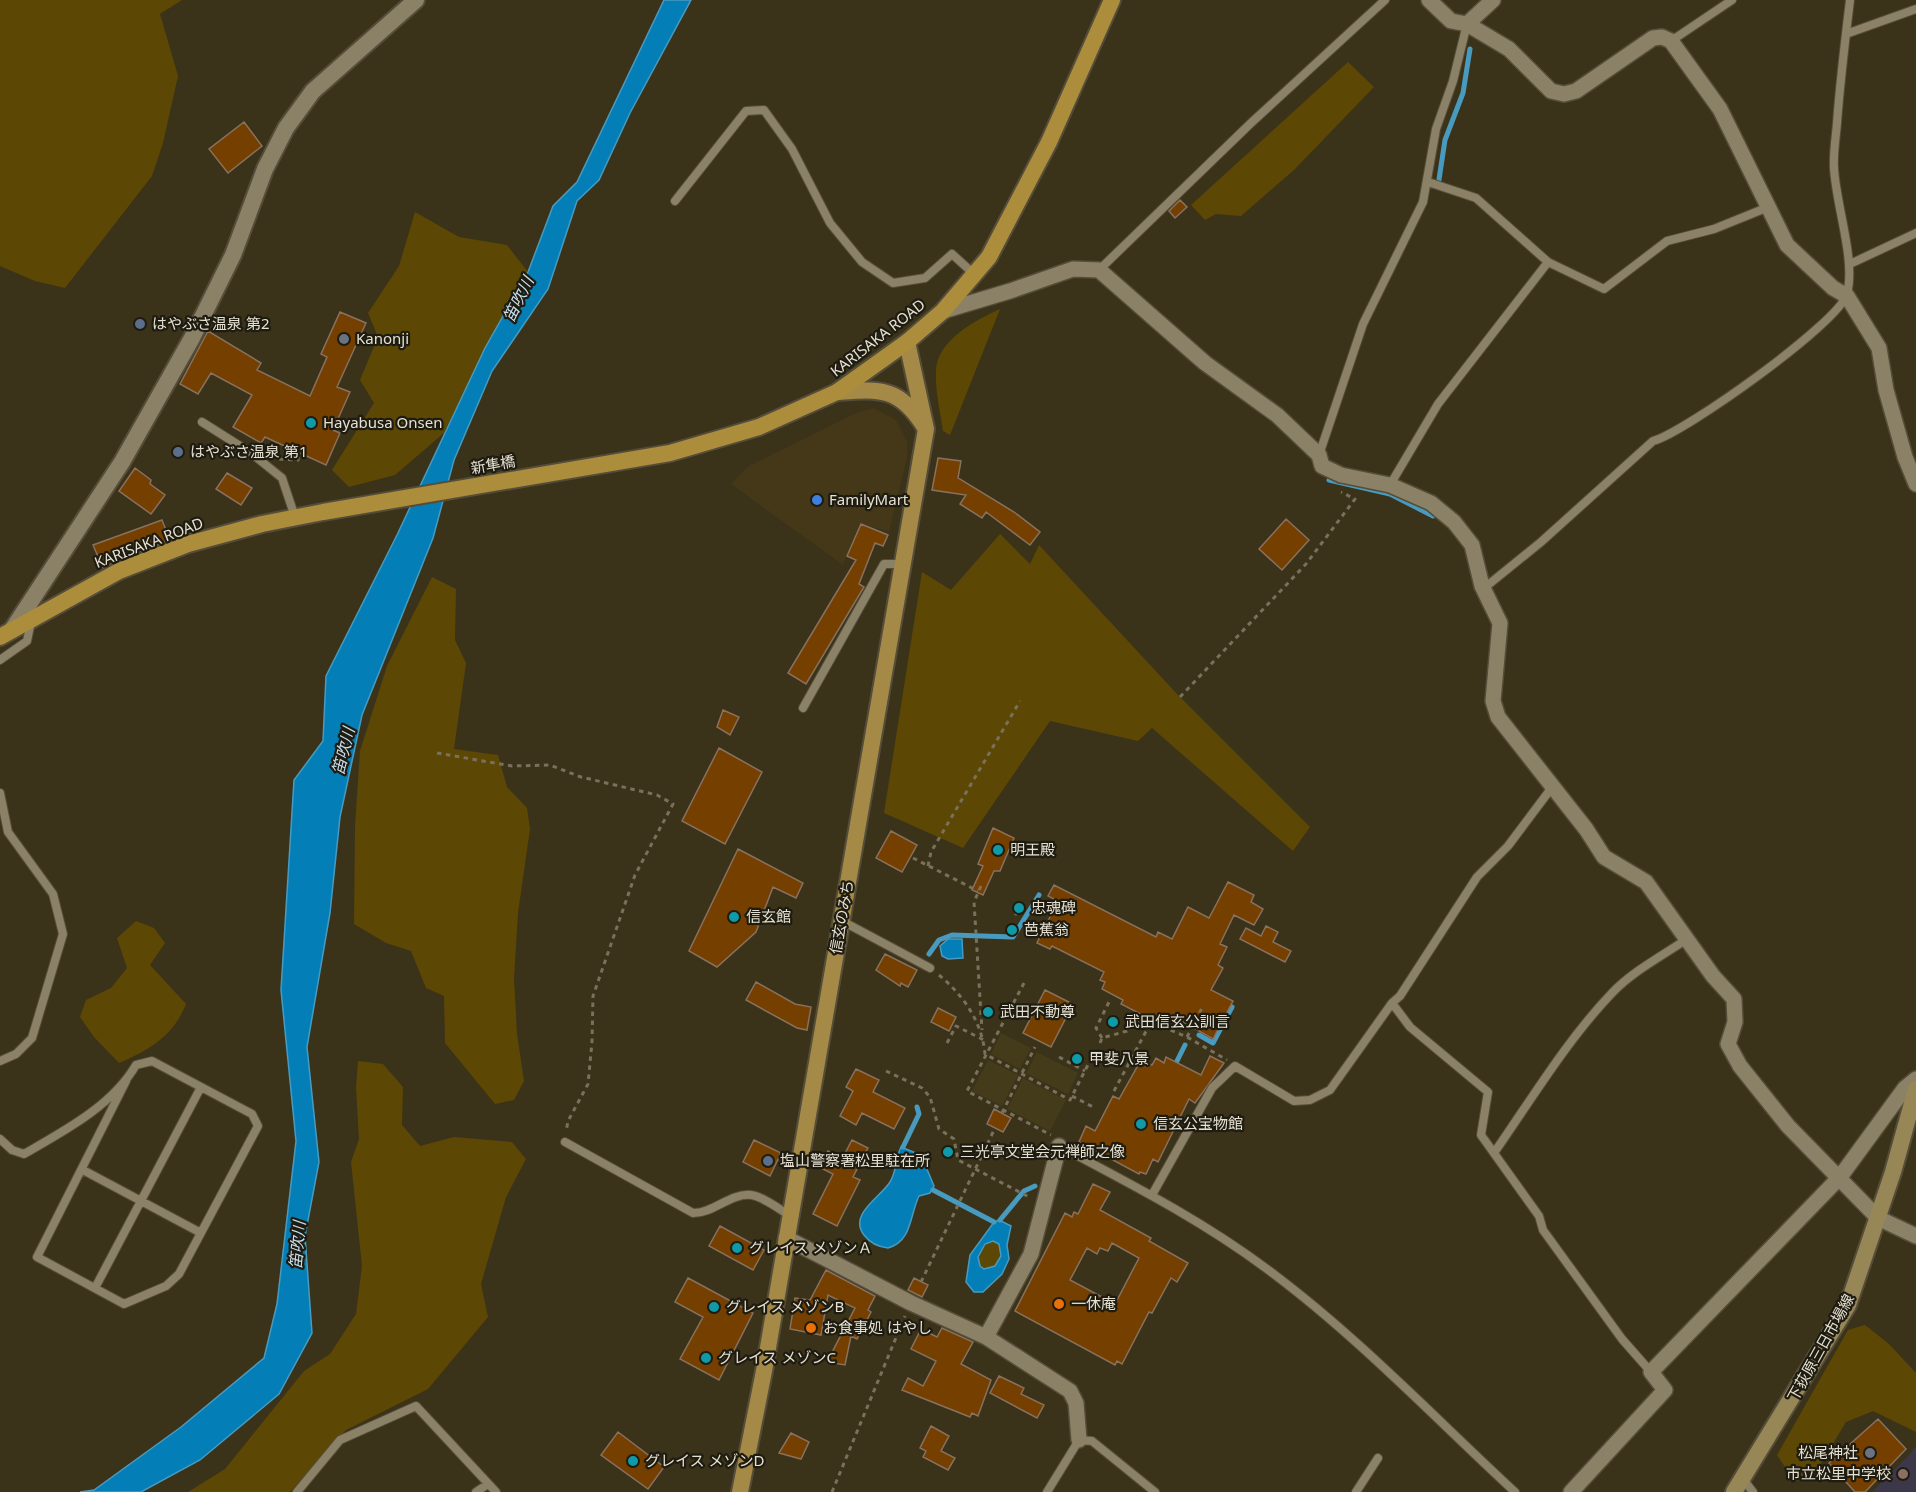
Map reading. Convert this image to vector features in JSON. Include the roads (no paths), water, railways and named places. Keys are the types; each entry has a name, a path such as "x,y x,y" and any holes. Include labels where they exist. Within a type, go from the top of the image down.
{"highway":[{"name":"KARISAKA ROAD","path":"670,453 759,427 837,392 907,342 943,311 989,257 1022,196 1112,0"},
{"name":"新隼橋","path":"322,512 670,453"},
{"name":"KARISAKA ROAD","path":"6,634 119,571 188,544 322,512"}],"main road":[{"name":"信玄のみち","path":"740,1492 764,1371 789,1215 926,429 907,342"},
{"path":"837,392 878,388 904,403 916,414 926,429"},
{"name":"下荻原三日市場線","path":"1738,1485 1848,1305 1878,1218 1916,1089"}],"street":[{"path":"6,634 122,462 192,338 233,255 265,169 286,128 313,91 415,0"},
{"path":"1429,0 1451,21 1467,24 1509,49 1551,91 1564,94 1576,91 1653,38 1662,37 1671,41 1720,109 1739,143 1766,208 1787,245 1833,288 1846,296 1879,348 1886,390 1905,457 1916,484"},
{"path":"1467,24 1493,0"},
{"path":"943,311 1073,269 1100,270 1205,363 1277,415 1319,455 1322,466 1341,475 1390,485 1431,503 1454,522 1472,545 1483,589 1500,623 1493,701 1498,717 1553,786 1604,857 1646,882 1713,976 1734,999 1735,1022 1728,1044 1740,1065 1788,1126 1878,1218 1916,1236"},
{"path":"1571,1492 1665,1390 1651,1372 1840,1177 1905,1088 1916,1079"},
{"path":"986,1337 1031,1254 1054,1158 1059,1146"},
{"path":"786,1238 911,1303 986,1337 1070,1391 1076,1403 1079,1440"}],"lane":[{"path":"1100,270 1251,123 1385,0"},
{"path":"1671,41 1732,0"},
{"path":"1483,589 1541,542 1653,441 1666,437 1696,420 1829,320 1846,296 1850,264 1840,221 1834,167 1850,0"},
{"path":"1846,34 1916,9"},
{"path":"1319,455 1363,324 1423,202 1436,129 1453,81 1467,24"},
{"path":"675,201 746,111 764,110 792,149 830,223 862,262 893,284 925,278 952,254 975,275"},
{"path":"1428,182 1476,198 1548,262 1604,289 1667,241 1714,229 1766,208"},
{"path":"1850,264 1916,233"},
{"path":"1390,485 1438,404 1548,262"},
{"path":"202,422 251,453 282,478 295,518"},
{"path":"802,708 884,564 901,564"},
{"path":"0,660 27,641 32,619"},
{"path":"1152,1195 1212,1088 1236,1066 1294,1101 1310,1100 1330,1090 1392,1003 1400,996 1478,878 1508,846 1553,786"},
{"path":"0,793 8,832 53,894 63,934 32,1038 16,1054 0,1061"},
{"path":"842,921 930,968"},
{"path":"1494,1153 1568,1048 1611,994 1626,980 1687,939"},
{"path":"1392,1003 1410,1027 1488,1092 1481,1135 1539,1216 1543,1230 1622,1339 1651,1372"},
{"path":"152,1061 252,1114 258,1126 179,1274 166,1286 124,1304 37,1257 126,1081 136,1065 152,1061"},
{"path":"0,1139 12,1150 24,1154 74,1125 126,1081"},
{"path":"95,1288 201,1087"},
{"path":"565,1142 631,1182 693,1213 705,1213 738,1197 752,1194 789,1215"},
{"path":"1059,1146 1152,1195 1271,1271 1343,1332 1515,1492"},
{"path":"83,1170 201,1233"},
{"path":"297,1492 340,1440 416,1406 496,1492"},
{"path":"1047,1492 1079,1440 1092,1441 1155,1492"},
{"path":"1356,1492 1378,1458"},
{"path":"476,1492 488,1484"},
{"path":"1738,1485 1754,1492"}],"water":[{"name":"笛吹川","path":"664,0 691,0 630,113 599,180 577,201 548,289 492,371 454,460 433,538 362,715 340,817 330,913 307,1047 319,1162 305,1236 312,1333 279,1394 200,1460 141,1492 80,1492 94,1490 181,1427 264,1358 277,1304 296,1141 281,990 294,780 323,741 326,676 397,535 485,348 528,272 553,206 577,182"},
{"path":"948,939 962,939 963,958 948,959 942,956 940,946"},
{"path":"901,1147 921,1155 934,1186 930,1193 919,1196 902,1240 888,1248 881,1247 866,1238 860,1227 860,1220 868,1206 890,1182"},
{"path":"999,1220 1011,1226 1007,1245 1009,1259 1002,1274 983,1292 974,1292 966,1282 970,1255 994,1222","holes":["993,1241 999,1244 1001,1256 995,1266 984,1269 980,1266 978,1257 985,1244"]}],"waterway":[{"path":"1438,186 1445,140 1463,93 1470,49"},
{"path":"1329,480 1390,494 1433,516"},
{"path":"929,954 939,940 952,935 1013,937 1039,895"},
{"path":"1199,1035 1213,1043 1232,1007"},
{"path":"1174,1067 1185,1045"},
{"path":"903,1147 919,1114 917,1107"},
{"path":"1000,1220 1024,1191 1035,1186"},
{"path":"933,1190 994,1222"}],"place":[{"name":"はやぶさ温泉 第2","path":"140,324"},
{"name":"Kanonji","path":"344,339"},
{"name":"Hayabusa Onsen","path":"311,423"},
{"name":"はやぶさ温泉 第1","path":"178,452"},
{"name":"FamilyMart","path":"817,500"},
{"name":"明王殿","path":"998,850"},
{"name":"忠魂碑","path":"1019,908"},
{"name":"信玄館","path":"734,917"},
{"name":"芭蕉翁","path":"1012,930"},
{"name":"武田不動尊","path":"988,1012"},
{"name":"武田信玄公訓言","path":"1113,1022"},
{"name":"甲斐八景","path":"1077,1059"},
{"name":"信玄公宝物館","path":"1141,1124"},
{"name":"三光亭文堂会元禅師之像","path":"948,1152"},
{"name":"塩山警察署松里駐在所","path":"768,1161"},
{"name":"グレイス メゾンＡ","path":"737,1248"},
{"name":"一休庵","path":"1059,1304"},
{"name":"グレイス メゾンB","path":"714,1307"},
{"name":"お食事処 はやし","path":"811,1328"},
{"name":"グレイス メゾンC","path":"706,1358"},
{"name":"松尾神社","path":"1870,1453"},
{"name":"グレイス メゾンD","path":"633,1461"},
{"name":"市立松里中学校","path":"1903,1474"}]}
